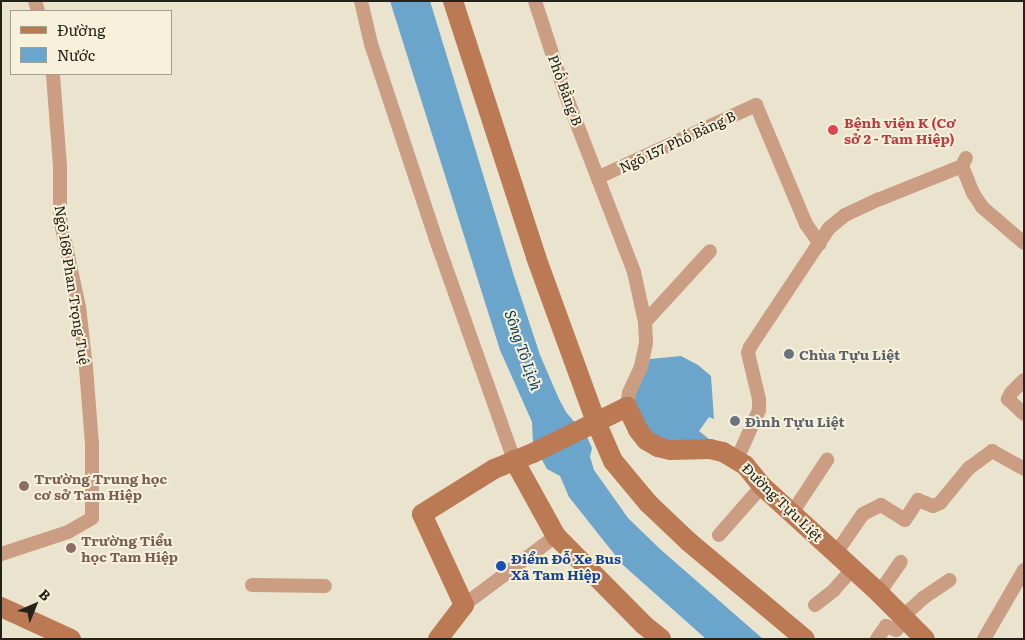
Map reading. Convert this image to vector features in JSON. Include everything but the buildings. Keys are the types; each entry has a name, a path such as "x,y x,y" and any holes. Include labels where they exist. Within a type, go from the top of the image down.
{"street":[{"path":"361,1 371,44 440,248 556,536 644,625 661,639"},
{"path":"453,1 589,425 613,461 648,503 689,542 805,639"},
{"name":"Phố Bằng B","path":"535,1 565,93 599,177"},
{"name":"Ngõ 168 Phan Trọng Tuệ","path":"1,554 68,532 92,518 92,444 86,368 79,307 60,218 60,166 52,75"},
{"name":"Ngõ 157 Phố Bằng B","path":"599,177 756,105 806,224 820,244"},
{"path":"737,459 759,410 759,399 748,353 750,347 829,228 845,215 964,162 973,193 982,207 1024,243"},
{"path":"464,606 422,514 494,469 524,457 627,407 629,394 641,367 646,343 645,322 634,272 599,177"},
{"path":"645,322 710,251"},
{"path":"1024,380 1011,393 1008,399 1024,414"},
{"name":"Đường Tựu Liệt","path":"627,407 638,430 646,440 658,447 670,450 710,449 723,452 745,465 762,486 880,593 903,619 925,639"},
{"path":"836,553 863,514 881,505 904,520 918,500 933,506 940,502 969,468 992,451 1024,469"},
{"path":"792,513 827,460"},
{"path":"719,535 762,486"},
{"path":"438,639 464,606 556,536"},
{"path":"880,593 902,562"},
{"path":"815,605 834,590 852,569"},
{"path":"984,639 1024,570"},
{"path":"877,639 886,626 896,630 903,619 922,598 950,580"},
{"path":"252,585 325,586"},
{"path":"1,606 71,639"}],"water":[{"name":"Sông Tô Lịch","path":"390,1 430,1 540,355 566,412 587,437 592,448 590,457 594,470 628,518 660,549 763,639 706,639 623,565 569,497 560,476 547,469 533,444 532,422 500,350"},
{"path":"681,356 698,365 711,376 714,419 709,417 699,431 709,439 678,446 642,432 633,394 650,359"}],"place":[{"name":"Bệnh viện K (Cơ sở 2 - Tam Hiệp)","path":"833,130"},
{"name":"Chùa Tựu Liệt","path":"789,354"},
{"name":"Đình Tựu Liệt","path":"735,421"},
{"name":"Trường Trung học cơ sở Tam Hiệp","path":"24,486"},
{"name":"Trường Tiểu học Tam Hiệp","path":"71,548"},
{"name":"Điểm Đỗ Xe Bus Xã Tam Hiệp","path":"501,566"}]}
